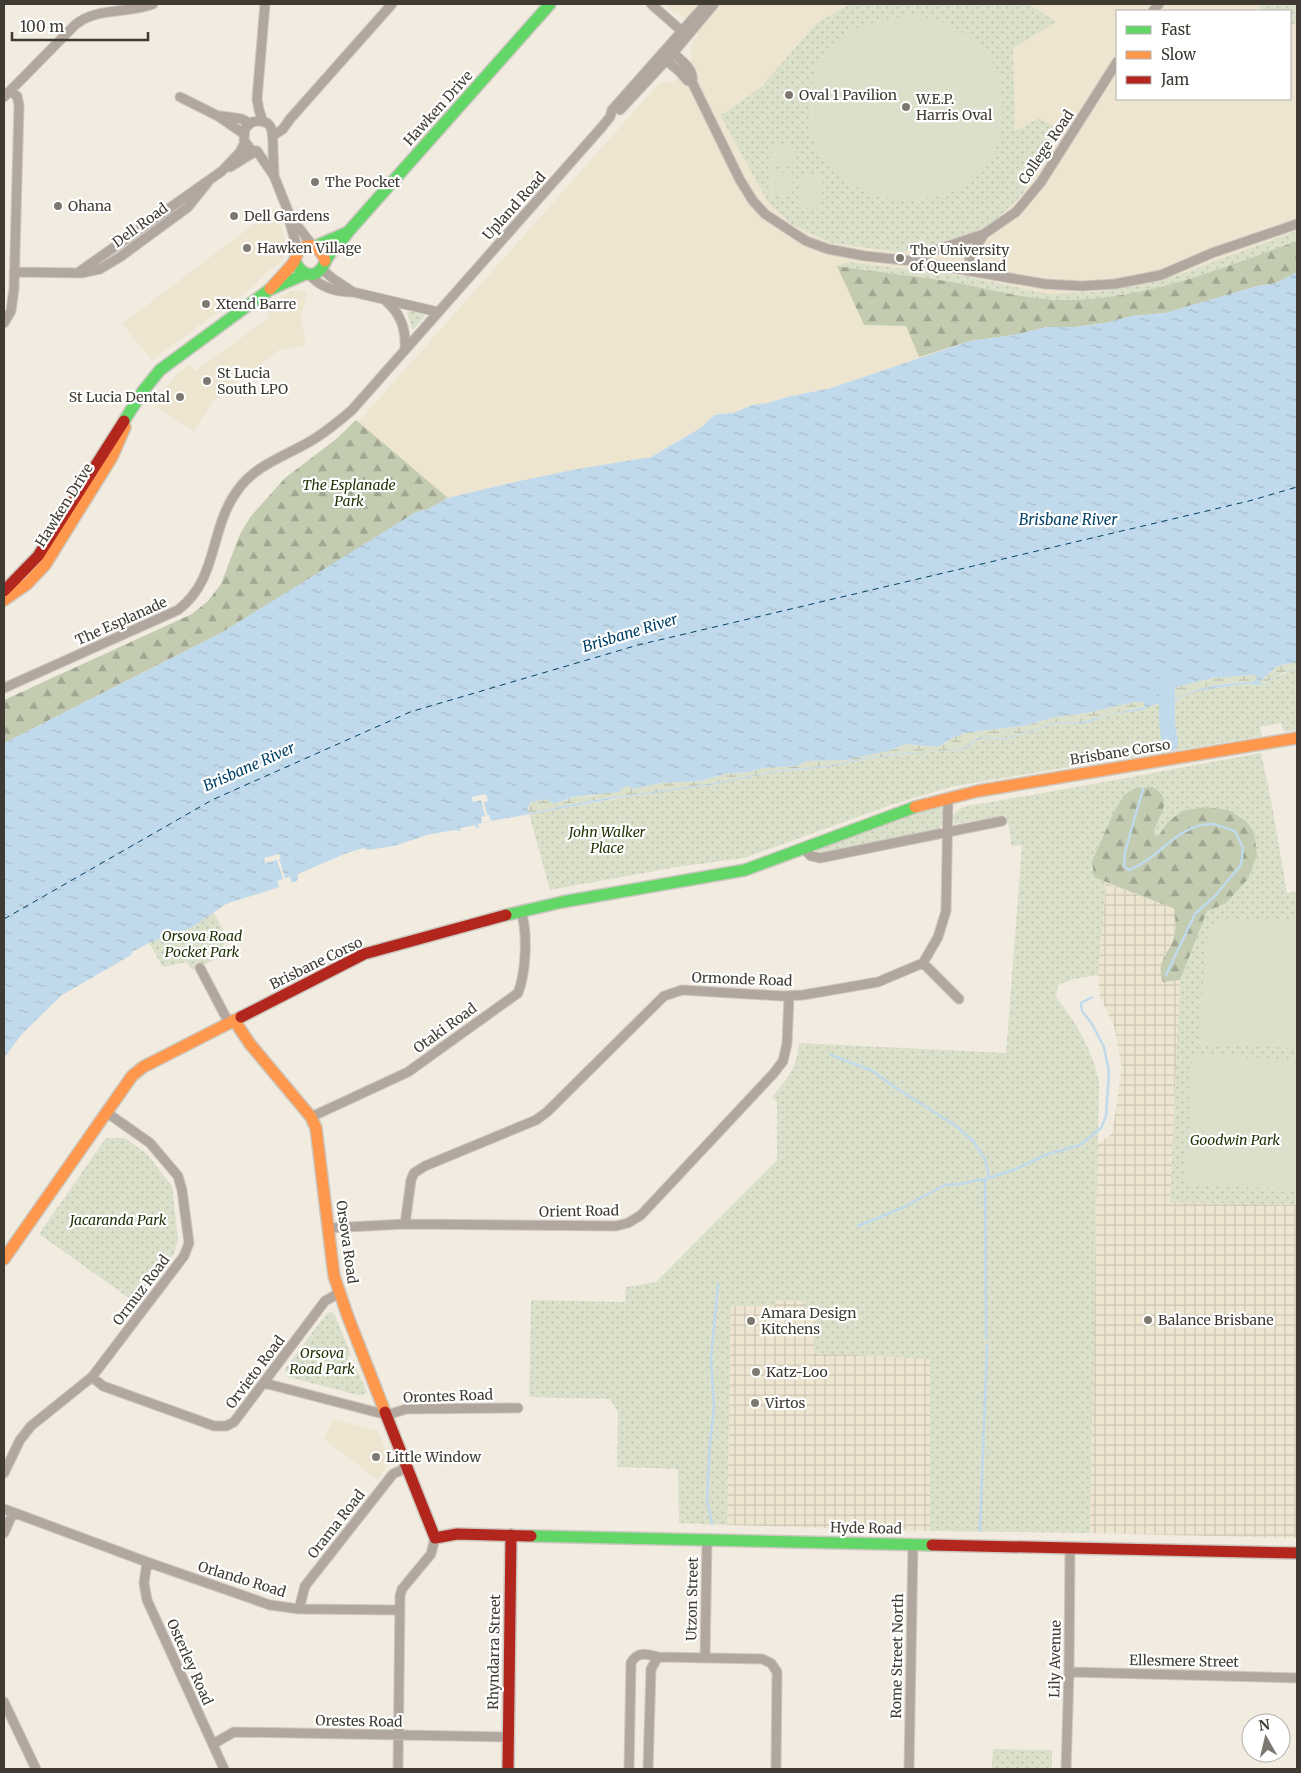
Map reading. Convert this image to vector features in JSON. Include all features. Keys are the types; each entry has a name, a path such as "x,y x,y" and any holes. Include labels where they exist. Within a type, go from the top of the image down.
{"street":[{"path":"7,94 70,30 85,18 153,4"},
{"path":"244,138 245,128 250,123 257,99 265,4"},
{"path":"180,97 218,116 244,138 251,150 256,151 266,148 392,4"},
{"name":"Hawken Drive","path":"4,591 38,556 102,454 152,380 167,364 270,290 308,274 314,274 324,265 348,232 550,4"},
{"path":"651,4 684,34"},
{"name":"Upland Road","path":"438,312 610,117 614,116 667,55 706,4"},
{"name":"Upland Road","path":"684,34 714,4"},
{"path":"667,55 690,70 693,77 692,82 740,180 753,201 765,214 806,241 828,249 912,261 1045,284 1082,286 1115,284 1162,275 1212,253 1297,224"},
{"name":"College Road","path":"912,261 930,252 984,234 1016,212 1041,182 1116,64"},
{"path":"4,323 12,306 19,105 17,96 7,94"},
{"path":"257,99 259,110 274,138 274,176"},
{"path":"218,116 242,119 250,123 266,123 290,119"},
{"name":"Dell Road","path":"222,171 238,154 244,138"},
{"path":"256,151 274,176 290,216 314,246 323,252 324,265 332,278 354,292"},
{"name":"Dell Road","path":"14,272 77,273 96,270 120,257 188,207 208,182 222,171 256,151"},
{"path":"290,216 298,269 308,274 324,287 342,292 354,292 438,312"},
{"name":"Hawken Drive","path":"270,290 302,247 314,246 348,232"},
{"name":"College Road","path":"968,271 970,256 984,234"},
{"path":"384,299 402,320 405,338 404,349"},
{"name":"The Esplanade","path":"4,688 178,610 188,603 197,592 208,571 225,509 249,476 310,442 336,424 355,407 438,312"},
{"name":"Hawken Drive","path":"4,600 28,584 45,565 114,454 131,411"},
{"name":"Brisbane Corso","path":"4,1259 132,1076 143,1067 364,954 521,911 746,870 913,806 978,791 1297,738"},
{"path":"948,798 946,911 938,937 923,963 959,999"},
{"path":"803,848 811,856 820,858 1002,822"},
{"name":"Otaki Road","path":"311,1117 408,1072 518,993 523,981 525,929 521,911"},
{"name":"Ormonde Road","path":"405,1224 411,1180 414,1172 536,1120 547,1112 664,996 682,990 790,996 803,995 878,982 923,963"},
{"name":"Orsova Road","path":"200,968 231,1021 311,1117 316,1128 334,1276 339,1294 435,1538"},
{"name":"Orient Road","path":"329,1228 405,1224 616,1226 628,1223 641,1215 774,1073 783,1061 787,1044 790,996"},
{"name":"Ormuz Road","path":"4,1473 20,1440 31,1426 92,1378 184,1256 188,1243 182,1190 178,1176 150,1143 106,1112"},
{"name":"Orvieto Road","path":"92,1378 103,1386 214,1426 226,1426 234,1422 325,1300 339,1294"},
{"name":"Orontes Road","path":"264,1383 387,1415 406,1409 518,1408"},
{"name":"Orama Road","path":"299,1608 305,1586 393,1474 408,1467"},
{"path":"4,1533 8,1511"},
{"name":"Orlando Road","path":"8,1511 270,1605 299,1608 400,1610"},
{"name":"Hyde Road","path":"435,1538 457,1534 1297,1553"},
{"name":"Rhyndarra Street","path":"508,1769 511,1535"},
{"path":"398,1769 400,1596 402,1589 431,1554 435,1538"},
{"name":"Utzon Street","path":"706,1658 707,1540"},
{"name":"Rome Street North","path":"909,1769 913,1544"},
{"name":"Lily Avenue","path":"1066,1769 1070,1548"},
{"name":"Osterley Road","path":"147,1562 144,1583 148,1600 224,1769"},
{"path":"629,1769 631,1662 637,1655 643,1654 658,1657 766,1660 774,1667 776,1672 776,1769"},
{"path":"648,1769 651,1668 658,1657"},
{"name":"Ellesmere Street","path":"1069,1672 1297,1678"},
{"path":"4,1702 36,1769"},
{"name":"Orestes Road","path":"213,1744 234,1732 508,1737"}],"shaded area":[{"name":"The University of Queensland","path":"664,4 1297,4 1297,272 1047,327 970,341 831,388 753,405 736,412 714,415 702,427 651,457 577,469 448,498 358,422 660,82 674,82 692,58 692,42 698,35 680,14 674,13"},
{"path":"275,208 287,244 286,253 282,260 257,281 258,283 152,360 122,324"},
{"path":"292,290 307,292 301,318 306,345 279,350 212,402 194,431 152,404 177,374 190,364 195,371 270,317 264,307"},
{"path":"1106,883 1176,909 1175,934 1163,958 1163,982 1180,980 1170,1202 1297,1205 1297,1538 1090,1533 1097,1144 1112,1134 1122,1067 1114,1026 1100,996 1098,975"},
{"path":"776,1300 802,1301 815,1316 815,1353 930,1358 930,1531 727,1525 731,1305 775,1306"},
{"path":"333,1419 378,1431 390,1461 378,1480 324,1439"}],"green space":[{"path":"850,4 1029,4 1056,22 1013,48 1015,131 1039,118 1061,131 1022,195 991,224 946,245 900,252 831,243 791,224 768,202 720,115 761,87 817,23"},
{"path":"1259,4 1297,4 1297,24 1291,24 1291,10 1261,10"},
{"name":"W.E.P. Harris Oval","path":"913,16 947,24 978,44 994,65 999,80 1002,100 1000,133 996,147 991,159 975,179 950,192 926,198 904,199 870,193 852,184 834,171 819,154 816,147 811,119 811,102 814,74 819,61 827,49 836,41 867,25"},
{"path":"773,144 794,146 793,167 771,166"},
{"path":"771,172 793,173 792,196 769,194"},
{"path":"801,175 823,176 821,209 798,207"},
{"path":"1297,231 1297,241 1214,271 1158,288 1100,298 1042,299 957,283 837,266 847,262 959,275 1048,294 1097,292 1141,285 1181,274"},
{"path":"1297,241 1297,272 1276,283 1258,286 1165,313 1132,316 1105,323 1075,327 1047,327 1014,335 970,341 919,357 906,326 864,325 837,266 942,281 1027,297 1070,300 1100,298 1158,288 1214,271"},
{"path":"408,311 425,316 414,329 412,329"},
{"name":"The Esplanade Park","path":"356,420 448,498 416,513 221,633 4,743 4,700 192,614 208,601 221,584 240,534 251,516 285,478 335,440"},
{"path":"1297,662 1297,668 1260,684 1258,683 1277,666"},
{"name":"John Walker Place","path":"1293,669 1297,669 1297,730 1284,732 1281,723 1260,727 1262,736 1117,760 1115,751 1080,756 1081,765 950,787 891,805 744,858 677,867 550,890 529,814 774,772 829,767 866,759 910,753 963,750 979,739 1004,740 1058,723 1075,724 1091,722 1107,715 1142,710 1153,705 1175,701 1185,695 1198,691 1242,684 1260,685"},
{"path":"1254,675 1257,677 1254,682 1223,684 1202,688 1174,700 1169,696 1168,690 1213,678"},
{"path":"1134,702 1143,702 1145,707 1075,723 1058,722 1004,739 979,738 963,749 910,752 828,766 774,771 715,783 594,800 529,813 528,807 531,802 546,799 551,802 564,801 573,797 592,796 628,786 633,789 662,783 700,781 725,774 748,772 764,768 797,766 807,761 846,760 897,748 906,744 932,747 944,744 954,737 965,733 1023,726 1055,717 1087,713"},
{"name":"Goodwin Park","path":"1261,753 1287,893 1297,892 1297,1205 1170,1202 1180,980 1206,911 1176,909 1106,883 1098,975 1074,979 1058,985 1056,997 1082,1036 1092,1057 1099,1081 1090,1533 930,1531 930,1359 814,1353 815,1316 802,1301 776,1300 775,1306 731,1306 727,1525 679,1523 678,1469 617,1467 618,1412 610,1399 529,1397 531,1300 625,1302 626,1287 656,1282 777,1160 777,1102 772,1097 794,1066 799,1043 1006,1053 1022,845 1011,846 1006,815 955,824 953,818 957,811 966,806"},
{"path":"1152,787 1163,797 1164,802 1154,832 1156,836 1159,835 1168,822 1182,811 1204,807 1228,810 1246,821 1254,832 1257,855 1248,879 1226,903 1207,911 1180,980 1163,982 1161,967 1175,933 1175,909 1094,877 1092,861 1114,812 1124,795 1136,788"},
{"path":"937,807 942,808 945,821 942,826 929,832 819,854 816,852 816,849 819,847 918,811"},
{"name":"Orsova Road Pocket Park","path":"213,912 224,931 223,953 212,961 192,970 187,962 163,967 149,943 191,928"},
{"path":"1218,919 1297,921 1297,1048 1200,1044 1205,943"},
{"name":"Goodwin Park","path":"1192,1055 1297,1060 1297,1189 1186,1185"},
{"name":"Jacaranda Park","path":"106,1138 125,1138 147,1154 172,1186 178,1240 174,1254 133,1301 39,1234"},
{"name":"Orsova Road Park","path":"331,1312 335,1315 351,1355 347,1357 351,1365 355,1365 366,1394 358,1395 288,1377 285,1369 327,1313"},
{"path":"993,1749 1052,1750 1052,1769 992,1769"}],"water":[{"name":"Brisbane River","path":"1297,272 1297,662 1277,666 1258,683 1266,682 1260,685 1242,684 1198,691 1185,695 1175,701 1153,705 1142,710 1107,715 1091,722 1075,724 1058,723 1004,740 979,739 963,750 910,753 866,759 829,767 774,772 716,784 618,798 491,821 478,824 479,828 476,828 475,825 460,828 461,831 454,830 427,835 394,846 368,850 364,848 347,853 298,874 297,881 226,904 191,928 149,943 132,952 131,955 62,995 22,1034 4,1058 4,743 221,633 416,512 428,509 448,498 501,485 577,469 651,457 702,427 714,415 736,412 752,405 831,388 970,341 1014,335 1047,327 1075,327 1105,323 1132,316 1165,313 1258,286 1276,283","holes":["1253,675 1257,677 1254,682 1223,684 1202,688 1174,700 1169,696 1168,691 1173,688 1213,678","1134,702 1143,702 1145,707 1075,723 1058,722 1004,739 978,738 963,749 910,752 828,766 774,771 715,783 594,800 529,813 528,807 531,802 546,799 554,804 573,797 619,792 628,786 633,789 662,783 700,781 725,774 748,772 764,768 797,766 807,761 846,760 888,751 906,744 938,747 954,737 965,733 1023,726 1055,717 1087,713"]}],"pier":[{"path":"486,794 488,801 484,802 487,815 489,815 491,821 482,823 481,817 485,816 481,800 473,802 472,797"},
{"path":"279,854 285,878 290,877 292,883 279,887 277,881 283,879 277,860 265,863 264,858"}],"waterway":[{"path":"1167,680 1167,723 1170,743"},
{"path":"1143,789 1125,852 1124,866 1129,870 1140,865 1178,836 1200,826 1212,824 1235,831 1243,848 1241,865 1215,896 1195,914 1166,975"},
{"path":"858,1226 902,1208 945,1185 989,1178 1016,1169 1045,1155 1080,1145 1101,1128 1106,1116 1109,1072 1104,1047 1092,1024 1082,1011 1081,1003 1092,997"},
{"path":"831,1055 871,1070 956,1126 973,1141 985,1159 989,1178"},
{"path":"985,1179 986,1338"},
{"path":"712,1524 707,1500 714,1408 711,1359 718,1284"},
{"path":"980,1531 987,1345"}],"ferry route":[{"path":"4,919 212,800 410,712 638,645 1249,501 1297,487"}],"traffic: fast":[{"path":"295,260 304,273 315,274 321,269 330,254 348,232 550,4"},
{"path":"316,246 348,232"},
{"path":"124,421 143,391 160,370 269,290 305,274"},
{"path":"506,915 562,902 745,870 915,807"},
{"path":"531,1536 932,1545"}],"traffic: slow":[{"path":"270,289 294,262 297,253 303,247 315,247 325,261"},
{"path":"4,600 27,584 45,565 112,457 125,427"},
{"path":"915,807 978,791 1297,738"},
{"path":"4,1259 132,1076 143,1067 241,1017"},
{"path":"234,1020 250,1044 311,1117 316,1128 334,1276 385,1412"}],"traffic: jam":[{"path":"4,591 38,556 124,421"},
{"path":"241,1017 364,954 506,915"},
{"path":"385,1412 435,1538 457,1534 531,1536"},
{"path":"508,1769 511,1535"},
{"path":"932,1545 1297,1553"}],"place":[{"name":"Oval 1 Pavilion","path":"789,95"},
{"name":"W.E.P. Harris Oval","path":"906,107"},
{"name":"The Pocket","path":"315,182"},
{"name":"Ohana","path":"58,206"},
{"name":"Dell Gardens","path":"234,216"},
{"name":"Hawken Village","path":"247,248"},
{"name":"The University of Queensland","path":"900,258"},
{"name":"Xtend Barre","path":"206,304"},
{"name":"St Lucia South LPO","path":"207,381"},
{"name":"St Lucia Dental","path":"180,397"},
{"name":"Balance Brisbane","path":"1148,1320"},
{"name":"Amara Design Kitchens","path":"751,1321"},
{"name":"Katz-Loo","path":"756,1372"},
{"name":"Virtos","path":"755,1403"},
{"name":"Little Window","path":"376,1457"}]}
